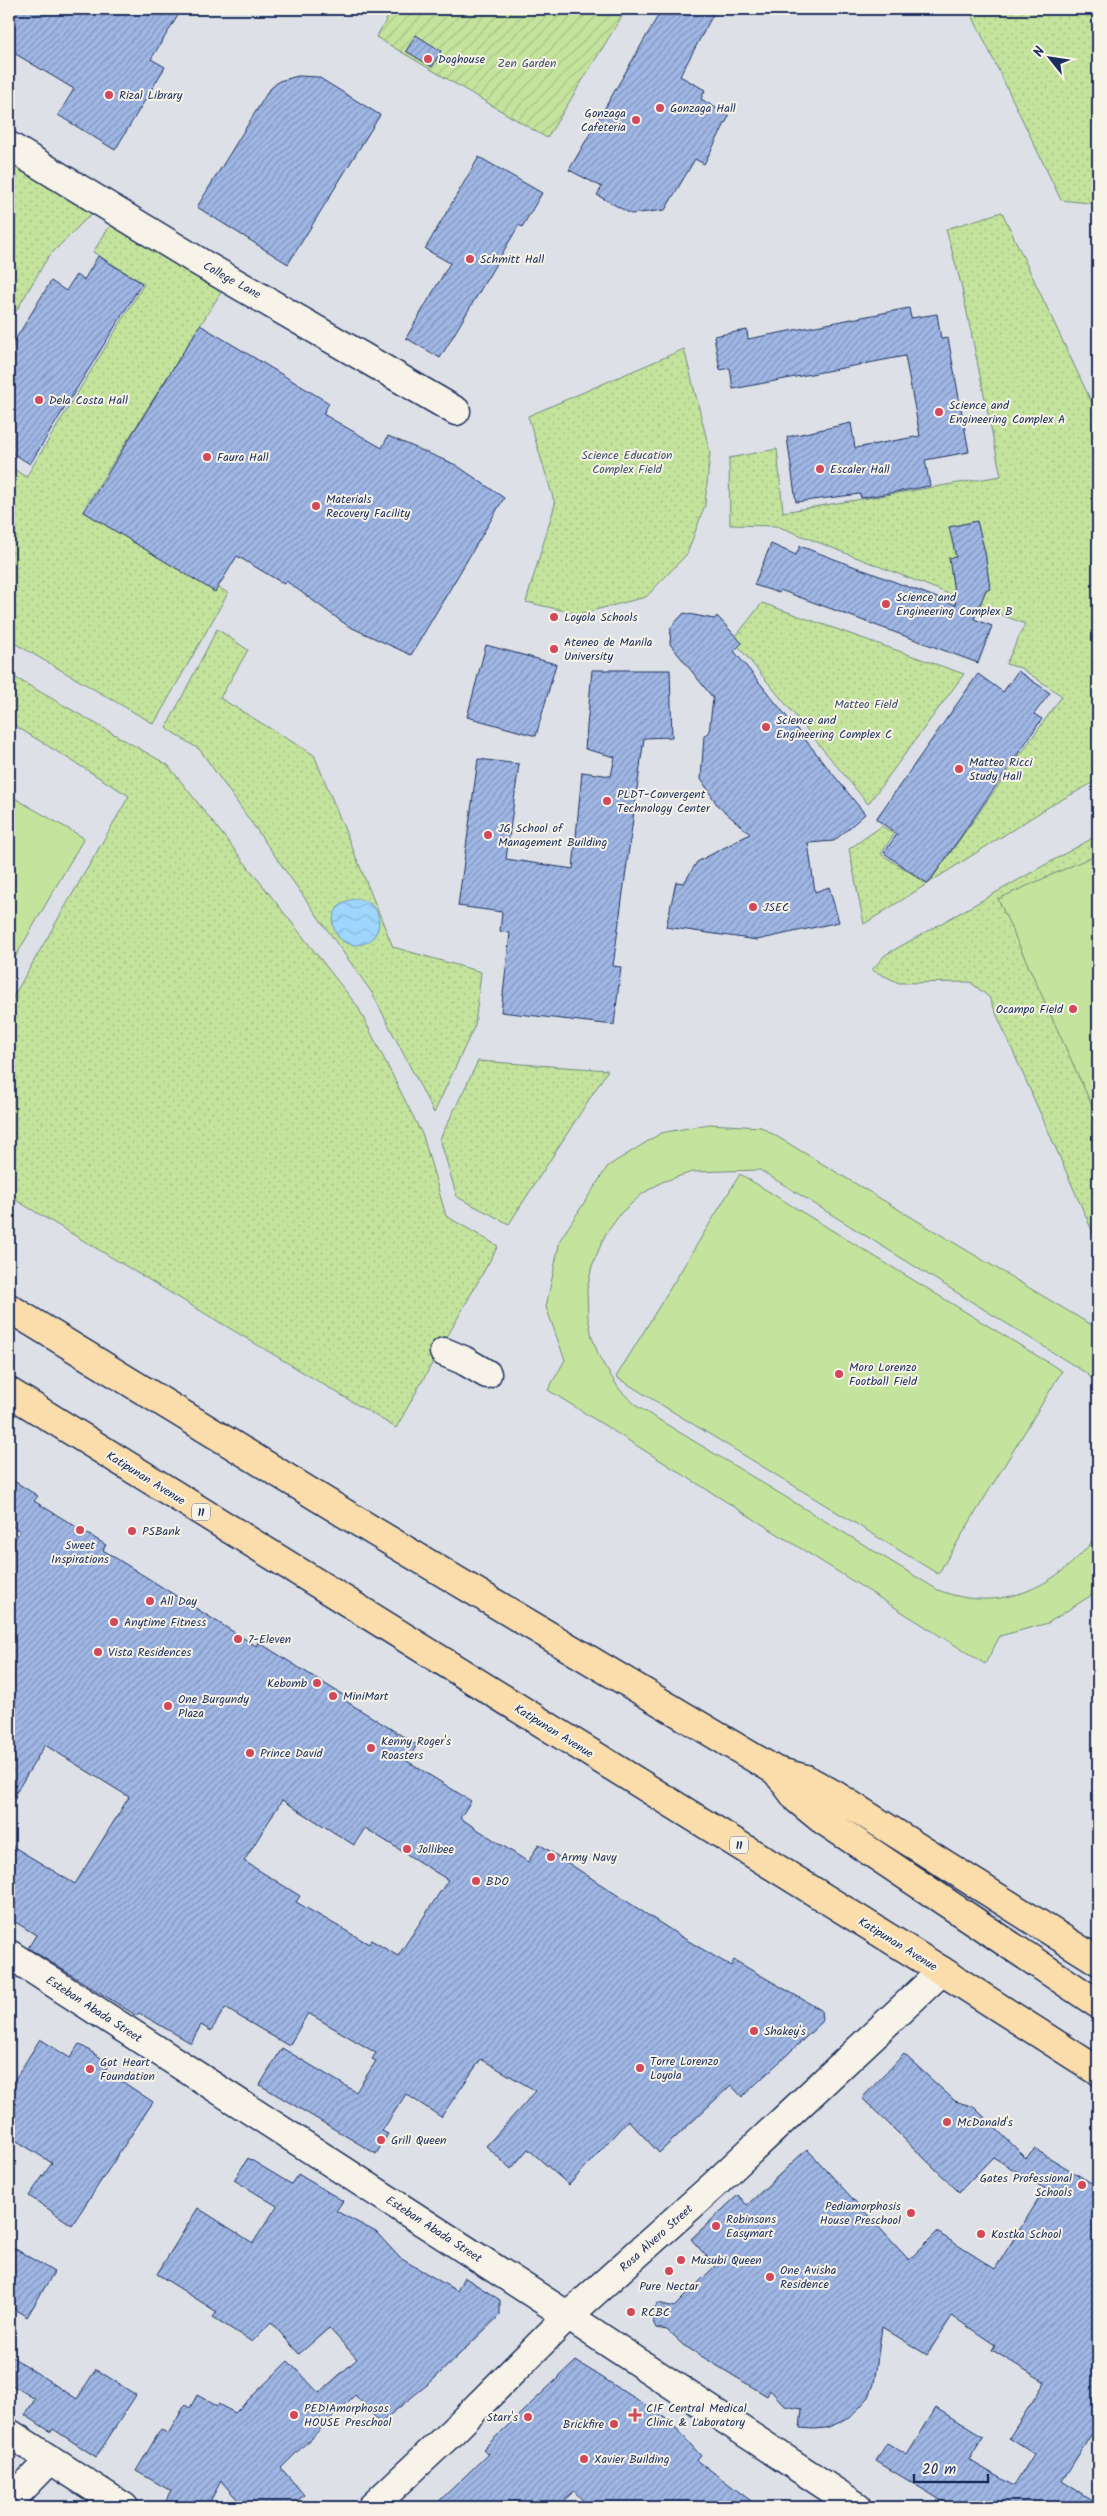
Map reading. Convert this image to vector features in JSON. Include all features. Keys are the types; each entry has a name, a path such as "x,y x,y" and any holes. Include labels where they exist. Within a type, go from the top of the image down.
{"main road":[{"path":"9,1308 375,1532 776,1771 806,1779 835,1796 1098,1961"},
{"name":"Katipunan Avenue","path":"9,1392 942,1971 1098,2071"},
{"path":"776,1771 798,1800 820,1818 1098,2004"}],"street":[{"name":"College Lane","path":"9,146 202,263 456,411"},
{"path":"444,1352 463,1360 487,1374"},
{"name":"Esteban Abada Street","path":"9,1954 568,2316 858,2507"},
{"name":"Rosa Alvero Street","path":"372,2507 453,2431 568,2316 719,2180 942,1971"},
{"path":"9,2433 124,2507"},
{"path":"9,2502 50,2460"}],"green space":[{"name":"Zen Garden","path":"393,9 617,9 624,13 547,138 376,37"},
{"path":"969,9 1098,9 1098,204 1061,200"},
{"path":"9,150 101,204 48,257 9,323"},
{"path":"1002,212 1098,416 1098,780 1050,806 929,883 1062,696 1021,668 1006,664 1025,624 777,526 730,525 729,458 777,449 783,512 1001,476 961,284 946,229"},
{"path":"117,215 227,283 83,510 228,593 154,724 9,640 9,466 26,477 144,284 93,252"},
{"name":"Science Education Complex Field","path":"684,349 710,452 705,505 687,554 646,597 579,614 526,602 555,504 528,416"},
{"name":"Matteo Field","path":"762,603 964,674 868,804 733,640"},
{"path":"217,629 248,650 220,698 314,755 393,947 481,972 475,1025 434,1113 372,993 200,750 166,728"},
{"path":"9,674 168,765 358,1007 423,1136 446,1216 498,1246 396,1428 9,1196 9,1004 129,796 9,722"},
{"path":"9,795 84,838 9,968"},
{"path":"882,826 894,834 881,854 928,884 864,924 849,849"},
{"path":"1098,835 1098,1244 989,997 970,982 899,983 872,970 885,955"},
{"name":"Ocampo Field","path":"1098,854 1098,1119 998,899"},
{"path":"478,1061 608,1070 509,1224 457,1197 440,1139"},
{"path":"709,1124 761,1127 1098,1329 1098,1385 1086,1373 760,1170 692,1172 662,1182 642,1194 621,1213 605,1235 592,1266 587,1290 588,1317 592,1337 600,1359 620,1390 638,1407 938,1590 962,1597 985,1599 1006,1597 1027,1591 1047,1581 1066,1568 1098,1534 1098,1591 1048,1623 1000,1636 985,1664 548,1390 565,1360 546,1307 560,1240 608,1166 661,1133"},
{"name":"Moro Lorenzo Football Field","path":"740,1174 1062,1371 938,1574 616,1377"}],"water":[{"path":"356,899 369,903 375,909 379,922 375,935 369,941 356,945 343,941 337,935 333,922 337,909 343,903"}],"building":[{"name":"Rizal Library","path":"9,9 182,9 151,59 165,67 115,150 58,115 74,89 9,50"},
{"name":"Gonzaga Hall","path":"662,9 716,9 680,76 705,90 701,99 729,116 704,164 695,159 665,210 631,214 597,195 602,187 569,170"},
{"name":"Doghouse","path":"416,35 441,51 432,67 406,51"},
{"path":"298,76 318,77 380,115 288,264 197,207 269,90 279,81"},
{"name":"Schmitt Hall","path":"479,157 542,193 522,227 519,225 440,358 406,338 450,263 425,249"},
{"name":"Dela Costa Hall","path":"98,256 142,283 30,464 9,451 9,350 51,281 66,291 76,275 84,280"},
{"name":"Science and Engineering Complex A","path":"909,308 911,318 937,314 941,339 948,338 969,452 925,460 930,486 861,498 860,494 796,502 787,437 851,423 855,448 920,436 905,356 733,389 730,368 720,370 714,336 747,330 748,339"},
{"path":"200,325 329,403 323,414 382,448 388,436 456,465 504,498 411,655 348,626 286,581 284,584 237,556 215,592 84,512"},
{"name":"Science and Engineering Complex B","path":"977,521 985,552 990,589 986,590 974,619 992,626 978,663 780,590 779,593 754,585 771,544 796,555 800,546 956,605 949,558 956,557 949,527"},
{"path":"684,613 714,619 717,616 742,643 734,651 865,814 834,841 808,843 815,892 829,887 839,922 757,940 666,927 676,882 684,883 697,862 750,834 718,806 701,779 704,736 709,733 713,698 670,644 671,627"},
{"path":"486,645 556,664 536,736 467,717"},
{"path":"592,670 670,670 672,737 644,738 613,966 621,967 614,1025 501,1012 510,933 500,932 502,912 458,906 478,759 519,764 506,859 573,869 582,772 611,776 615,757 585,749"},
{"name":"Matteo Ricci Study Hall","path":"1018,671 1050,693 1034,714 1042,719 928,884 884,853 897,834 876,819 978,674 1003,692"},
{"path":"9,1478 38,1496 34,1501 106,1545 103,1550 256,1646 258,1642 346,1697 344,1700 417,1745 407,1761 471,1801 460,1818 528,1862 539,1844 680,1936 731,1966 734,1960 821,2010 822,2022 742,2097 731,2085 659,2153 628,2120 569,2185 528,2149 511,2169 486,2146 536,2091 481,2059 441,2117 406,2094 382,2131 388,2134 376,2154 260,2085 282,2048 356,2092 376,2061 372,2059 376,2053 308,2013 289,2046 225,2008 211,2031 201,2025 191,2043 139,2013 137,2016 28,1948 36,1935 9,1918 9,1844 75,1884 129,1797 45,1745 9,1804 9,1550 20,1531 9,1524","holes":["282,1800 354,1845 365,1828 448,1880 398,1956 371,1940 369,1944 296,1902 300,1896 244,1861"]},
{"path":"40,2039 70,2058 79,2044 109,2063 105,2070 153,2102 72,2225 29,2196 52,2163 9,2136 9,2089"},
{"path":"904,2054 955,2101 974,2107 1026,2158 1035,2149 1098,2187 1098,2424 1062,2481 1098,2504 1098,2507 952,2507 876,2461 887,2443 907,2455 936,2408 983,2437 969,2460 1014,2486 1034,2454 1009,2438 1045,2382 992,2350 995,2345 952,2316 927,2355 882,2327 874,2384 869,2397 850,2418 826,2428 813,2429 800,2428 802,2409 785,2406 770,2390 767,2396 683,2345 667,2330 656,2328 650,2315 658,2303 674,2307 715,2266 691,2239 738,2195 747,2205 807,2149 909,2260 937,2232 995,2269 1045,2189 993,2157 959,2192 862,2098"},
{"path":"248,2158 291,2184 298,2174 343,2201 336,2211 376,2232 400,2258 457,2291 464,2277 500,2300 500,2315 433,2380 380,2423 355,2395 281,2468 304,2495 290,2507 244,2507 221,2481 207,2507 163,2507 171,2491 136,2471 161,2429 168,2434 185,2405 190,2408 197,2395 235,2413 288,2361 319,2393 357,2359 329,2328 299,2354 271,2322 252,2342 213,2317 217,2312 157,2274 198,2208 253,2243 277,2206 234,2180"},
{"path":"9,2245 54,2272 27,2317 9,2306"},
{"path":"9,2355 77,2399 96,2369 136,2395 96,2457 53,2429 51,2432 25,2415 35,2399 9,2383"},
{"path":"576,2361 668,2419 701,2456 697,2460 759,2507 589,2507 574,2491 557,2507 433,2507 488,2454 483,2449"}],"place":[{"name":"Doghouse","path":"428,59"},
{"name":"Rizal Library","path":"109,95"},
{"name":"Gonzaga Hall","path":"660,108"},
{"name":"Gonzaga Cafeteria","path":"636,120"},
{"name":"Schmitt Hall","path":"470,259"},
{"name":"Dela Costa Hall","path":"39,400"},
{"name":"Science and Engineering Complex A","path":"939,412"},
{"name":"Faura Hall","path":"207,457"},
{"name":"Escaler Hall","path":"820,469"},
{"name":"Materials Recovery Facility","path":"316,506"},
{"name":"Science and Engineering Complex B","path":"886,604"},
{"name":"Loyola Schools","path":"554,617"},
{"name":"Ateneo de Manila University","path":"554,649"},
{"name":"Science and Engineering Complex C","path":"766,727"},
{"name":"Matteo Ricci Study Hall","path":"959,769"},
{"name":"PLDT-Convergent Technology Center","path":"607,801"},
{"name":"JG School of Management Building","path":"488,835"},
{"name":"JSEC","path":"753,907"},
{"name":"Ocampo Field","path":"1073,1009"},
{"name":"Moro Lorenzo Football Field","path":"839,1374"},
{"name":"Sweet Inspirations","path":"80,1530"},
{"name":"PSBank","path":"132,1531"},
{"name":"All Day","path":"150,1601"},
{"name":"Anytime Fitness","path":"114,1622"},
{"name":"7-Eleven","path":"238,1639"},
{"name":"Vista Residences","path":"98,1652"},
{"name":"Kebomb","path":"317,1683"},
{"name":"MiniMart","path":"333,1696"},
{"name":"One Burgundy Plaza","path":"168,1706"},
{"name":"Kenny Roger's Roasters","path":"371,1748"},
{"name":"Prince David","path":"250,1753"},
{"name":"Jollibee","path":"407,1849"},
{"name":"Army Navy","path":"551,1857"},
{"name":"BDO","path":"476,1881"},
{"name":"Shakey's","path":"754,2031"},
{"name":"Torre Lorenzo Loyola","path":"640,2068"},
{"name":"Got Heart Foundation","path":"90,2069"},
{"name":"McDonald's","path":"947,2122"},
{"name":"Grill Queen","path":"381,2140"},
{"name":"Gates Professional Schools","path":"1082,2185"},
{"name":"Pediamorphosis House Preschool","path":"911,2213"},
{"name":"Robinsons Easymart","path":"716,2226"},
{"name":"Kostka School","path":"981,2234"},
{"name":"Musubi Queen","path":"681,2260"},
{"name":"Pure Nectar","path":"669,2271"},
{"name":"One Avisha Residence","path":"770,2277"},
{"name":"RCBC","path":"631,2312"},
{"name":"PEDIAmorphosos HOUSE Preschool","path":"294,2415"},
{"name":"CIF Central Medical Clinic & Laboratory","path":"635,2415"},
{"name":"Starr's","path":"528,2417"},
{"name":"Brickfire","path":"614,2424"},
{"name":"Xavier Building","path":"584,2459"}]}
